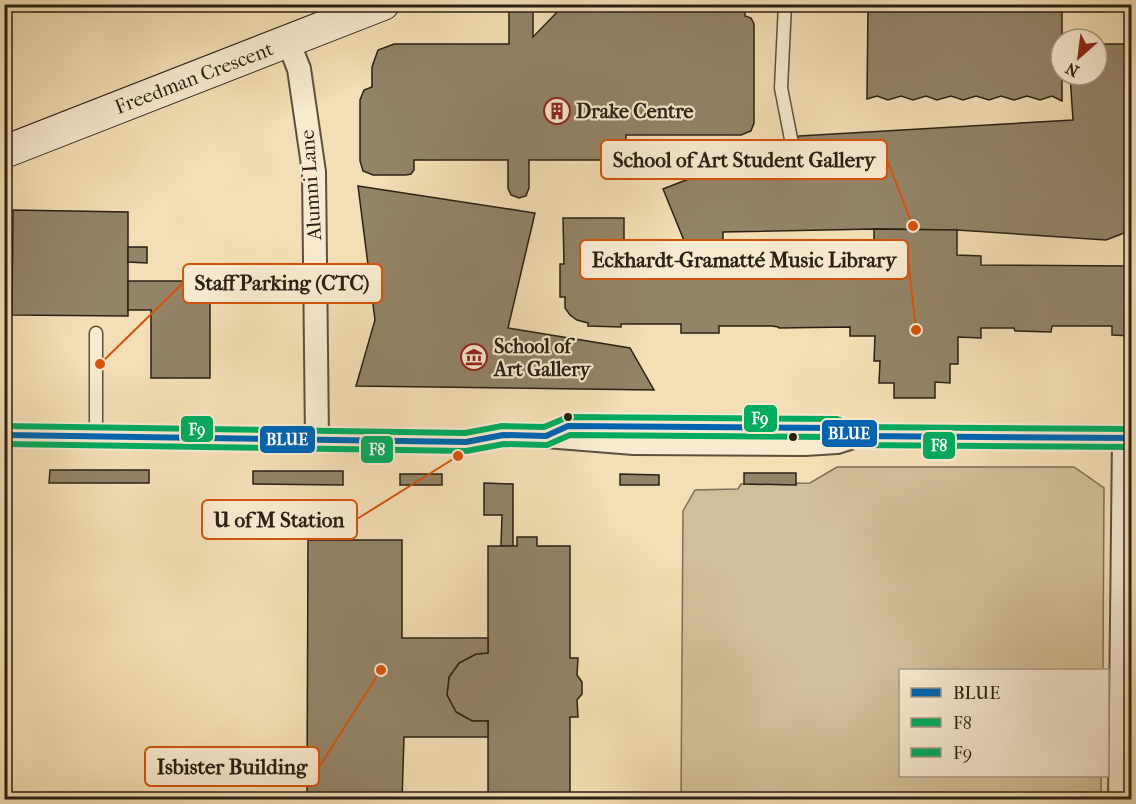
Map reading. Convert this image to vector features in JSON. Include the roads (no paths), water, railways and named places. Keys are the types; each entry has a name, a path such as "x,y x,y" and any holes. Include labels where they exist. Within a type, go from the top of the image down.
{"street":[{"name":"Freedman Crescent","path":"4,152 383,4"},
{"name":"Alumni Lane","path":"288,41 299,69 314,172 317,439"},
{"path":"4,435 466,441 502,435 546,436 568,426 837,428 856,436 1128,438 1120,800"}],"lane":[{"path":"785,4 781,88 791,139"},
{"path":"96,333 96,436"}],"place":[{"name":"Drake Centre","path":"557,111"},
{"name":"School of Art Student Gallery","path":"913,226"},
{"name":"Eckhardt-Gramatté Music Library","path":"916,330"},
{"name":"School of Art Gallery","path":"474,357"},
{"name":"Staff Parking (CTC)","path":"100,364"},
{"name":"U of M Station","path":"458,456"},
{"name":"Isbister Building","path":"381,670"}]}
